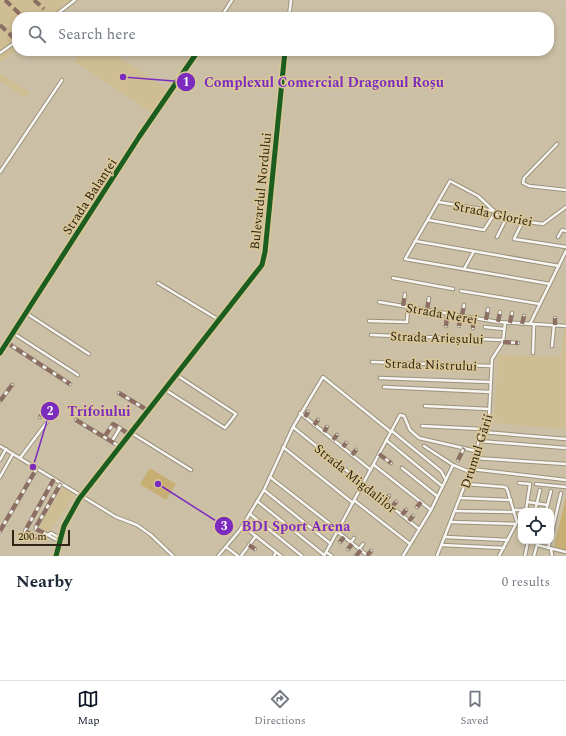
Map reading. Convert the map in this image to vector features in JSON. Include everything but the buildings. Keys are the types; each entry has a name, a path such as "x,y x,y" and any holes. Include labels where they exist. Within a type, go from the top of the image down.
{"street":[{"path":"59,12 75,0"},
{"path":"224,12 232,0"},
{"path":"290,12 291,0"},
{"path":"0,53 12,45"},
{"name":"Strada Balanței","path":"0,353 139,137 195,56"},
{"name":"Bulevardul Nordului","path":"81,496 175,374 254,276 264,259 284,56"},
{"path":"0,172 62,80"},
{"path":"557,144 524,178 522,183 529,186 566,190"},
{"path":"428,220 484,230 495,212 478,196 450,181 405,259 550,284"},
{"name":"Strada Gloriei","path":"438,202 495,212 499,217 506,219 545,224 566,207"},
{"path":"497,237 506,219"},
{"path":"514,238 523,222"},
{"path":"558,236 562,230 566,231"},
{"path":"509,238 566,247"},
{"path":"415,241 559,266"},
{"path":"464,269 474,251"},
{"path":"530,324 566,251"},
{"path":"393,278 453,290"},
{"path":"158,283 218,320"},
{"path":"461,291 540,304"},
{"path":"403,306 405,294"},
{"path":"427,310 429,298"},
{"name":"Strada Nerei","path":"379,302 505,323"},
{"path":"460,326 464,305"},
{"path":"407,328 408,307"},
{"path":"486,320 488,309"},
{"path":"498,322 500,312"},
{"path":"26,313 89,354"},
{"path":"510,323 512,313"},
{"path":"446,326 447,314"},
{"path":"522,324 524,316"},
{"path":"473,318 473,328"},
{"path":"552,346 555,318"},
{"path":"369,321 407,322"},
{"path":"503,341 505,323 566,326"},
{"path":"532,353 534,324"},
{"path":"485,327 504,329"},
{"path":"13,332 78,375"},
{"name":"Strada Arieșului","path":"371,335 518,343"},
{"name":"Drumul Gării","path":"437,556 466,484 482,430 488,418 490,409 492,356 503,341"},
{"path":"6,342 70,384"},
{"name":"Strada Nistrului","path":"372,362 491,366"},
{"path":"164,389 225,428 236,414 175,374"},
{"path":"218,556 243,526 264,490 300,413 323,377 441,471 446,480"},
{"path":"380,378 490,382"},
{"path":"0,401 12,385"},
{"path":"384,387 490,392"},
{"path":"119,393 147,410"},
{"path":"424,406 490,409"},
{"path":"40,417 46,410"},
{"path":"20,458 56,410"},
{"path":"305,417 308,412"},
{"path":"43,413 49,418"},
{"path":"300,413 371,470"},
{"path":"257,501 324,556 401,414 404,416 410,430 419,438 476,451"},
{"path":"76,420 120,446"},
{"path":"314,424 318,420"},
{"path":"105,436 113,424 191,470"},
{"path":"422,426 482,430 566,439"},
{"name":"Strada Migdalilor","path":"293,427 419,529"},
{"path":"117,440 112,440 120,428"},
{"path":"324,432 327,428"},
{"path":"333,440 337,435"},
{"path":"386,440 442,486"},
{"path":"479,441 566,448"},
{"path":"343,447 346,442"},
{"path":"0,446 81,496 123,520 138,526 151,535 173,556"},
{"path":"424,446 453,465 471,470 566,480"},
{"path":"283,447 410,544"},
{"path":"458,460 464,448"},
{"path":"0,460 6,449"},
{"path":"352,455 356,450"},
{"path":"0,476 13,454"},
{"path":"379,454 391,463"},
{"path":"474,458 566,464"},
{"path":"374,465 431,510"},
{"path":"403,556 431,510 453,465"},
{"path":"0,531 36,468"},
{"path":"402,468 437,496"},
{"path":"270,477 367,556 371,551"},
{"path":"44,533 40,540 25,530 54,479"},
{"path":"519,482 530,484 526,508"},
{"path":"60,540 44,533 36,527 61,483"},
{"path":"466,484 506,488 514,511 516,524 500,556"},
{"path":"536,484 566,487"},
{"path":"264,490 331,544"},
{"path":"536,508 540,490"},
{"path":"546,508 550,491"},
{"path":"554,523 561,493"},
{"path":"56,556 60,540 70,515 81,496"},
{"path":"384,501 388,496"},
{"path":"460,498 510,500"},
{"path":"392,507 396,502"},
{"path":"417,507 420,502"},
{"path":"528,502 547,505"},
{"path":"402,515 406,510"},
{"path":"455,511 518,511"},
{"path":"250,514 302,556"},
{"path":"409,521 413,516"},
{"path":"450,522 516,524"},
{"path":"243,526 281,556"},
{"path":"340,542 346,531"},
{"path":"226,547 240,556 256,536"},
{"path":"445,537 508,540"},
{"path":"348,549 354,538"},
{"path":"356,556 363,544"},
{"path":"525,556 527,544"},
{"path":"550,544 552,556"},
{"path":"249,545 255,549"},
{"path":"442,545 504,548"},
{"path":"534,556 537,545 566,552"},
{"path":"274,556 276,552"},
{"path":"326,552 332,556"}],"shaded area":[{"path":"0,0 76,0 63,12 12,12 12,54 0,63"},
{"path":"78,56 117,56 170,91 154,114 75,62"},
{"path":"0,73 29,92 25,98 0,81"},
{"path":"566,307 566,429 494,423 498,355 561,357"},
{"path":"150,468 176,484 166,500 140,484"},
{"path":"63,486 76,494 48,533 39,527"},
{"path":"566,496 566,551 554,548"}],"railway":[{"path":"529,0 566,6"}],"marked path":[{"path":"5,0 18,12"},
{"path":"34,0 44,9"},
{"path":"0,25 12,36"},
{"path":"403,306 405,294"},
{"path":"427,310 429,298"},
{"path":"462,316 464,305"},
{"path":"486,320 488,309"},
{"path":"498,322 500,312"},
{"path":"510,323 512,313"},
{"path":"446,326 447,314"},
{"path":"459,326 460,316"},
{"path":"522,324 524,316"},
{"path":"473,318 473,328"},
{"path":"555,318 555,325"},
{"path":"6,342 70,384"},
{"path":"503,342 518,343"},
{"path":"0,401 12,385"},
{"path":"119,393 147,410"},
{"path":"40,417 46,410"},
{"path":"305,417 308,412"},
{"path":"76,420 119,446"},
{"path":"314,425 318,420"},
{"path":"105,436 113,424 129,434"},
{"path":"324,432 327,427"},
{"path":"333,440 337,435"},
{"path":"343,447 346,443"},
{"path":"458,460 464,448"},
{"path":"352,455 356,450"},
{"path":"379,454 391,463"},
{"path":"0,531 37,468"},
{"path":"54,479 25,531 39,539 44,533 36,529 36,527 61,483"},
{"path":"385,501 389,496"},
{"path":"392,507 396,502"},
{"path":"417,507 421,502"},
{"path":"402,515 406,510"},
{"path":"409,521 413,516"},
{"path":"340,542 344,537"},
{"path":"348,549 352,544"},
{"path":"249,545 255,549"},
{"path":"356,556 361,550"},
{"path":"367,556 371,551"}],"cycle path":[{"path":"0,353 139,137 195,56"},
{"path":"56,556 64,526 79,499 262,265 265,252 285,56"}],"place":[{"name":"Complexul Comercial Dragonul Roșu","path":"123,77"},
{"name":"Trifoiului","path":"33,467"},
{"name":"BDI Sport Arena","path":"158,484"}]}
